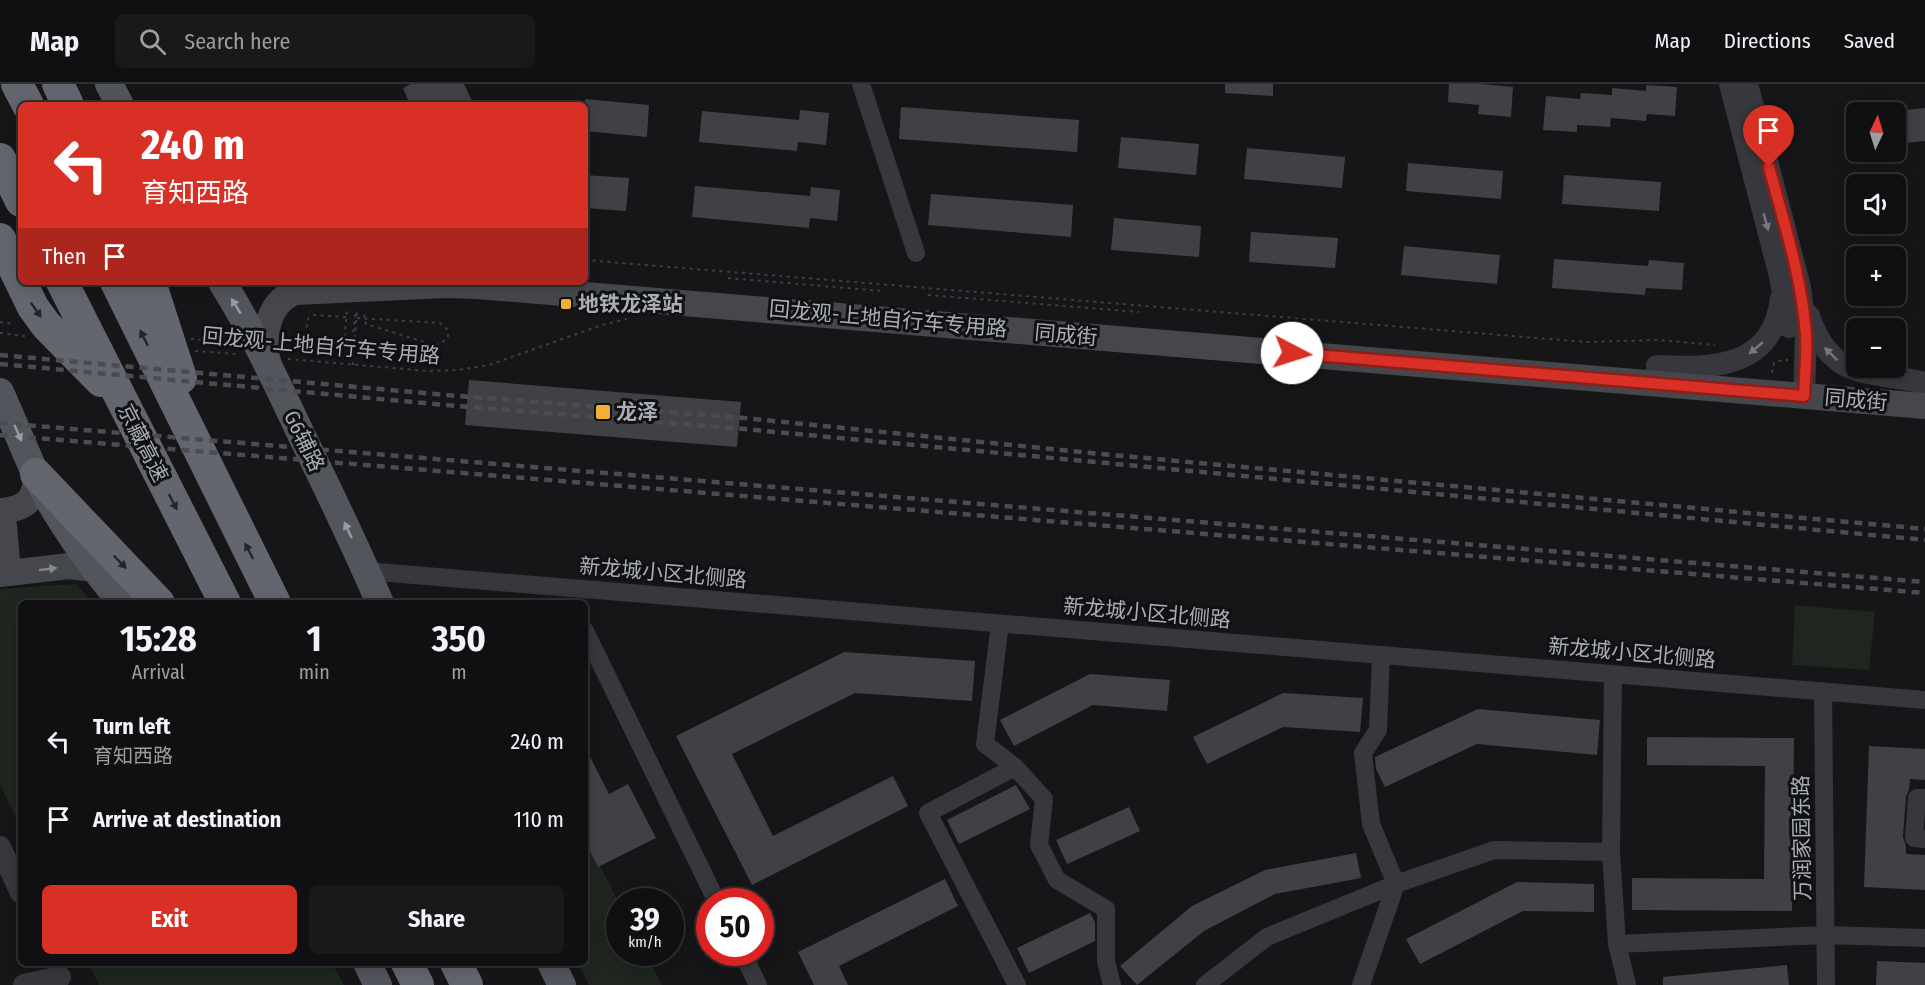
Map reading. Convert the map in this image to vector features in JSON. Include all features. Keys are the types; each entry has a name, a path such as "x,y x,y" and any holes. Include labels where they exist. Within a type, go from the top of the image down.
{"highway":[{"path":"17,84 26,102"},
{"path":"58,84 67,102"},
{"path":"0,159 18,195"},
{"path":"0,239 18,276"},
{"path":"22,285 33,307 46,325 118,400 127,413"},
{"name":"京藏高速","path":"63,285 223,600"},
{"path":"117,285 274,600"},
{"path":"151,285 213,479"},
{"path":"36,474 156,600"},
{"path":"408,966 418,985"},
{"path":"458,966 467,985"}],"main road":[{"path":"109,84 118,102"},
{"name":"同成街","path":"588,278 1658,366 1790,379 1925,406"},
{"name":"G6辅路","path":"224,285 269,357 379,600"},
{"path":"280,285 285,289 301,291"},
{"name":"同成街","path":"269,357 265,351 265,335 270,317 280,301 290,294 301,291 445,285 1925,388"},
{"path":"0,392 36,474 58,515 120,600"},
{"path":"0,511 19,508 26,504 34,489 36,474"},
{"path":"0,521 4,525 7,561 0,568"},
{"path":"0,574 69,566 95,569"},
{"path":"368,966 378,985"},
{"path":"552,966 562,985"}],"street":[{"path":"861,84 916,253"},
{"path":"1730,84 1806,335 1790,379"},
{"path":"1747,84 1788,274 1815,332 1833,357 1847,367 1866,374 1925,383"},
{"path":"1658,366 1708,366 1732,361 1752,353 1769,336 1776,322 1788,274"},
{"name":"新龙城小区北侧路","path":"366,571 567,595 1000,624 1925,700"},
{"path":"1000,624 985,744 1015,767 1044,799 1039,845 1057,880 1106,909 1106,961 1112,985"},
{"path":"588,637 710,888"},
{"path":"1361,985 1396,884 1371,824 1363,753 1378,730 1381,655"},
{"path":"1613,674 1611,852 1617,944 1627,985"},
{"name":"万润家园东路","path":"1823,691 1826,985"},
{"path":"1015,767 928,813 1017,985"},
{"path":"1925,798 1917,798 1914,838 1925,839"},
{"path":"0,847 18,886"},
{"path":"1205,985 1267,937 1396,884 1494,850 1611,852"},
{"path":"1617,944 1826,935 1925,938"},
{"path":"749,966 758,985"},
{"path":"24,985 59,975"}],"path":[{"path":"588,260 1586,342 1659,340 1721,346"},
{"path":"728,278 882,291"},
{"path":"928,294 1139,312"},
{"path":"357,318 440,323 447,328 449,334 445,341 435,345 366,324 364,320 365,303"},
{"path":"269,357 338,351 344,344 347,306"},
{"path":"353,365 358,306"},
{"path":"346,317 314,315 308,319 306,327 313,338 345,351 351,350 356,310"},
{"name":"回龙观-上地自行车专用路","path":"188,350 428,371 473,368 489,365 602,325 635,318"},
{"path":"0,322 23,324"},
{"path":"0,333 35,337"},
{"path":"185,338 242,344"}],"shaded area":[{"path":"76,584 90,600 18,600 18,822 0,785 0,589"},
{"path":"1795,605 1875,612 1869,670 1792,665"},
{"path":"588,842 611,888 606,888 606,966 652,966 662,985 589,985 580,966 588,966"},
{"path":"90,966 334,966 344,985 99,985"}],"building":[{"path":"411,84 464,84 473,102 409,102 403,88"},
{"path":"1225,84 1273,84 1273,96 1225,93"},
{"path":"1449,84 1513,87 1511,117 1478,114 1479,105 1448,102"},
{"path":"1646,85 1677,87 1675,116 1647,114 1646,121 1611,118 1610,127 1577,125 1577,132 1543,130 1546,96 1580,99 1581,93 1612,95 1612,88 1646,91"},
{"path":"585,99 649,105 647,137 588,131 588,102 585,102"},
{"path":"901,107 1079,120 1077,152 899,139"},
{"path":"1925,108 1925,141 1906,143 1906,110"},
{"path":"800,110 829,113 826,145 798,142 797,151 699,142 702,111 799,120"},
{"path":"1121,137 1199,144 1196,175 1118,168"},
{"path":"1247,148 1345,157 1342,188 1244,179"},
{"path":"1408,163 1503,171 1501,199 1406,191"},
{"path":"588,175 629,178 626,211 588,208"},
{"path":"1564,175 1661,182 1659,211 1562,204"},
{"path":"695,186 810,196 811,187 840,190 837,221 810,218 809,228 692,217"},
{"path":"931,194 1073,205 1071,237 928,225"},
{"path":"1114,218 1201,226 1199,257 1111,250"},
{"path":"1251,232 1338,238 1335,268 1249,262"},
{"path":"1404,246 1500,255 1497,284 1401,275"},
{"path":"1554,259 1648,266 1649,260 1684,263 1682,290 1646,288 1645,295 1552,288"},
{"path":"469,380 741,402 737,447 465,425"},
{"path":"844,652 975,661 972,701 855,693 732,754 773,836 893,776 908,806 752,885 676,736"},
{"path":"1090,674 1170,680 1167,711 1093,705 1014,746 1000,720"},
{"path":"1283,693 1363,698 1360,732 1283,727 1207,764 1193,737"},
{"path":"1478,709 1600,720 1597,755 1477,744 1385,787 1376,769 1375,757"},
{"path":"1647,737 1794,738 1792,911 1632,910 1632,878 1764,879 1765,766 1647,765"},
{"path":"1869,746 1925,749 1925,780 1910,779 1906,797 1903,837 1906,854 1925,855 1925,890 1864,887"},
{"path":"588,753 609,794 628,784 656,838 598,867 588,847"},
{"path":"1016,785 1030,809 959,844 947,820"},
{"path":"1129,807 1140,831 1067,864 1056,840"},
{"path":"1356,853 1361,878 1275,894 1204,931 1137,985 1120,966 1192,906 1265,870"},
{"path":"945,879 958,906 839,966 848,985 814,985 798,952"},
{"path":"1517,882 1594,884 1594,912 1523,911 1420,964 1406,939"},
{"path":"1090,913 1095,922 1095,941 1029,973 1017,948"},
{"path":"1877,961 1925,963 1925,985 1876,985"},
{"path":"1787,965 1789,985 1663,985 1663,977"}],"railway":[{"path":"0,355 446,395 744,418 1101,454 1925,529"},
{"path":"0,364 445,405 744,429 1925,540"},
{"path":"0,423 1925,582"},
{"path":"0,435 1925,593"}],"place":[{"name":"地铁龙泽站","path":"566,304"},
{"name":"龙泽","path":"603,412"}],"route":[{"path":"1292,353 1804,396 1806,335 1802,303 1797,272 1769,167"}]}
